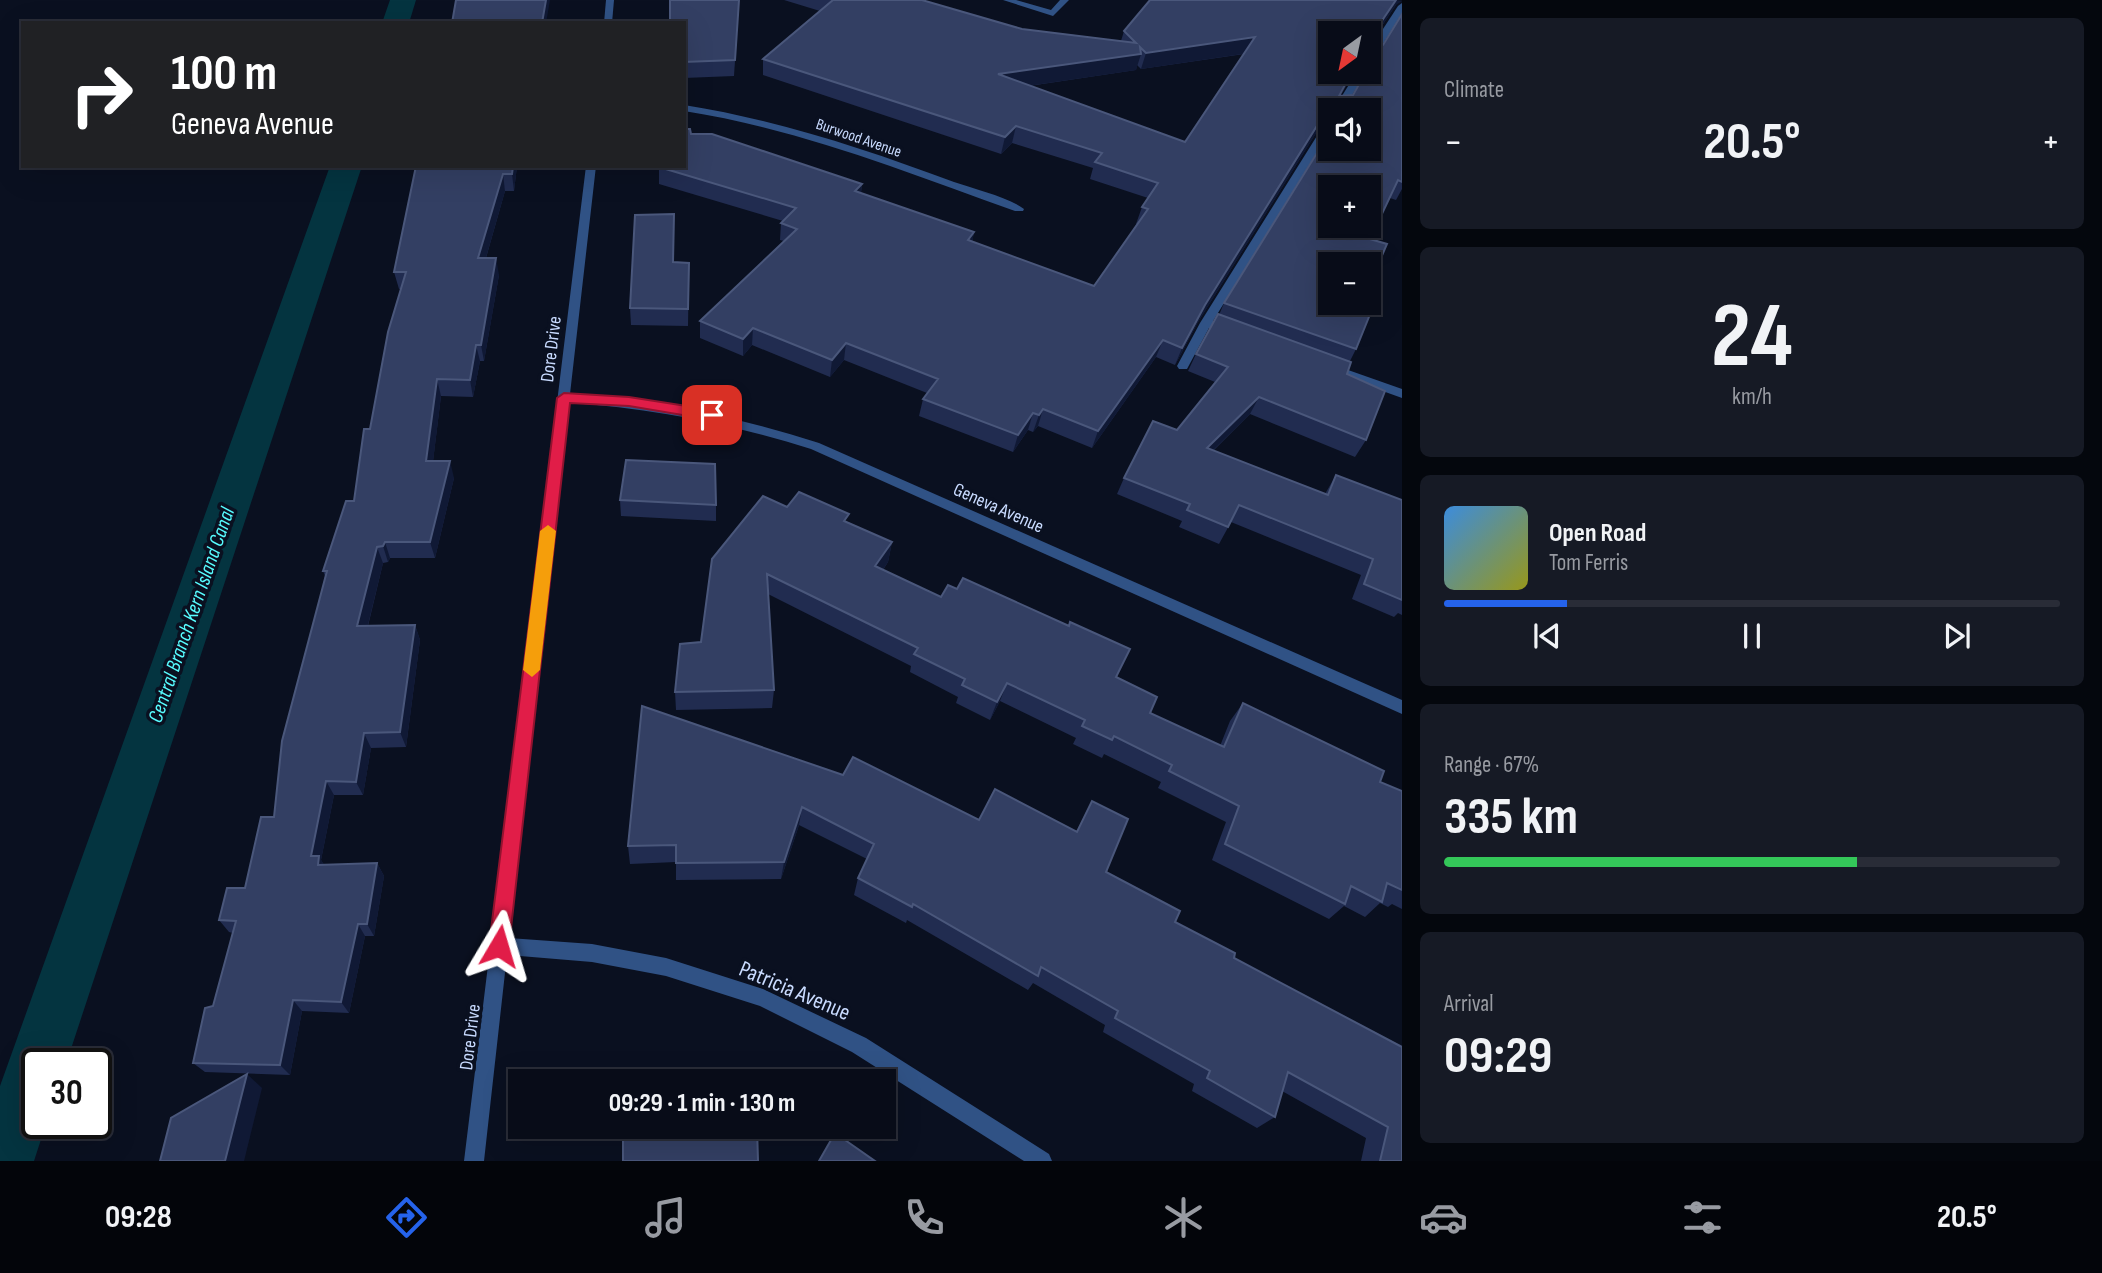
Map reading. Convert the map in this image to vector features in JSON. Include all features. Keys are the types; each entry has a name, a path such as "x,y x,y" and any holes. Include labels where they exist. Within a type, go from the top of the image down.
{"street":[{"path":"608,21 610,0"},
{"path":"1007,0 1053,13 1065,0"},
{"path":"1381,39 1402,6"},
{"name":"Burwood Avenue","path":"686,108 760,122 810,136 1019,209"},
{"path":"1183,366 1206,323 1318,141"},
{"name":"Dore Drive","path":"474,1161 591,168"},
{"path":"1206,323 1245,337"},
{"path":"1324,365 1402,394"},
{"name":"Geneva Avenue","path":"564,398 629,401 689,410 757,426 815,446 1402,707"},
{"name":"Patricia Avenue","path":"499,946 592,953 666,967 763,998 859,1045 1042,1161"}],"building":[{"path":"456,0 546,0 542,21 452,21"},
{"path":"670,0 739,0 735,60 686,62 686,21 670,21"},
{"path":"833,0 922,0 1022,29 1136,43 1124,31 1150,0 1396,0 1381,22 1318,21 1318,84 1346,84 1339,96 1353,95 1359,84 1381,84 1381,46 1402,14 1402,182 1398,180 1381,216 1381,175 1318,175 1318,238 1370,238 1387,244 1381,258 1381,252 1318,252 1318,315 1370,315 1356,349 1224,303 1318,151 1318,161 1381,161 1381,98 1318,98 1318,124 1205,305 1182,348 1163,340 1098,431 1043,409 1039,415 1033,413 1018,435 923,399 938,379 846,343 832,360 753,328 743,339 700,321 797,229 781,223 796,208 662,168 686,168 686,129 690,129 691,134 712,134 862,184 855,191 974,232 968,240 1094,286 1148,209 1142,207 1158,183 1095,162 1102,153 1016,126 1005,137 763,59","holes":["1255,37 1185,142 998,74 1141,54 1140,47 1146,53"]},
{"path":"416,168 513,168 512,174 503,174 478,258 496,258 481,345 476,345 470,380 437,379 426,461 450,461 430,542 385,542 383,546 377,547 357,626 415,625 400,732 364,733 356,782 326,781 311,856 319,856 318,865 377,863 367,924 358,924 341,1002 293,1000 280,1065 193,1063 205,1008 213,1006 236,921 219,920 227,888 245,888 261,817 274,817 282,741 327,571 323,571 346,501 354,501 364,429 370,429 388,332 406,272 394,272"},
{"path":"674,214 673,262 689,263 688,309 630,308 635,215"},
{"path":"1218,314 1351,362 1347,374 1385,391 1366,440 1259,397 1207,448 1328,495 1336,475 1402,500 1402,600 1364,584 1373,559 1239,505 1228,527 1187,510 1190,504 1124,478 1153,421 1177,430 1228,367 1196,354"},
{"path":"626,460 715,464 716,505 620,500"},
{"path":"799,492 849,514 844,521 892,542 875,566 941,597 948,585 957,589 963,578 1069,626 1070,622 1130,649 1116,677 1157,697 1150,713 1224,747 1243,703 1384,771 1380,782 1402,791 1402,890 1387,883 1382,902 1351,886 1345,904 1225,844 1239,806 1169,771 1172,765 1114,736 1112,740 1082,726 1085,720 1007,683 997,702 962,685 965,679 914,654 918,648 767,574 774,690 675,692 680,644 701,642 712,559 763,496 787,507"},
{"path":"642,706 843,775 853,757 979,820 995,789 1077,832 1092,801 1128,819 1106,872 1180,911 1175,922 1235,953 1234,958 1402,1047 1402,1161 1380,1161 1388,1127 1288,1072 1275,1117 1207,1078 1210,1071 1115,1018 1118,1011 1041,967 1038,976 913,904 912,907 858,878 874,844 802,807 784,862 676,863 676,845 628,846"},
{"path":"247,1074 225,1161 160,1161 171,1118"},
{"path":"623,1139 757,1139 758,1161 623,1161"},
{"path":"832,1139 844,1139 875,1161 819,1161"}],"waterway":[{"name":"Central Branch Kern Island Canal","path":"396,21 403,0"},
{"name":"Central Branch Kern Island Canal","path":"3,1161 345,168"}],"slow traffic":[{"path":"532,670 548,531"}],"route":[{"path":"499,946 564,398 629,401 712,415"}]}
